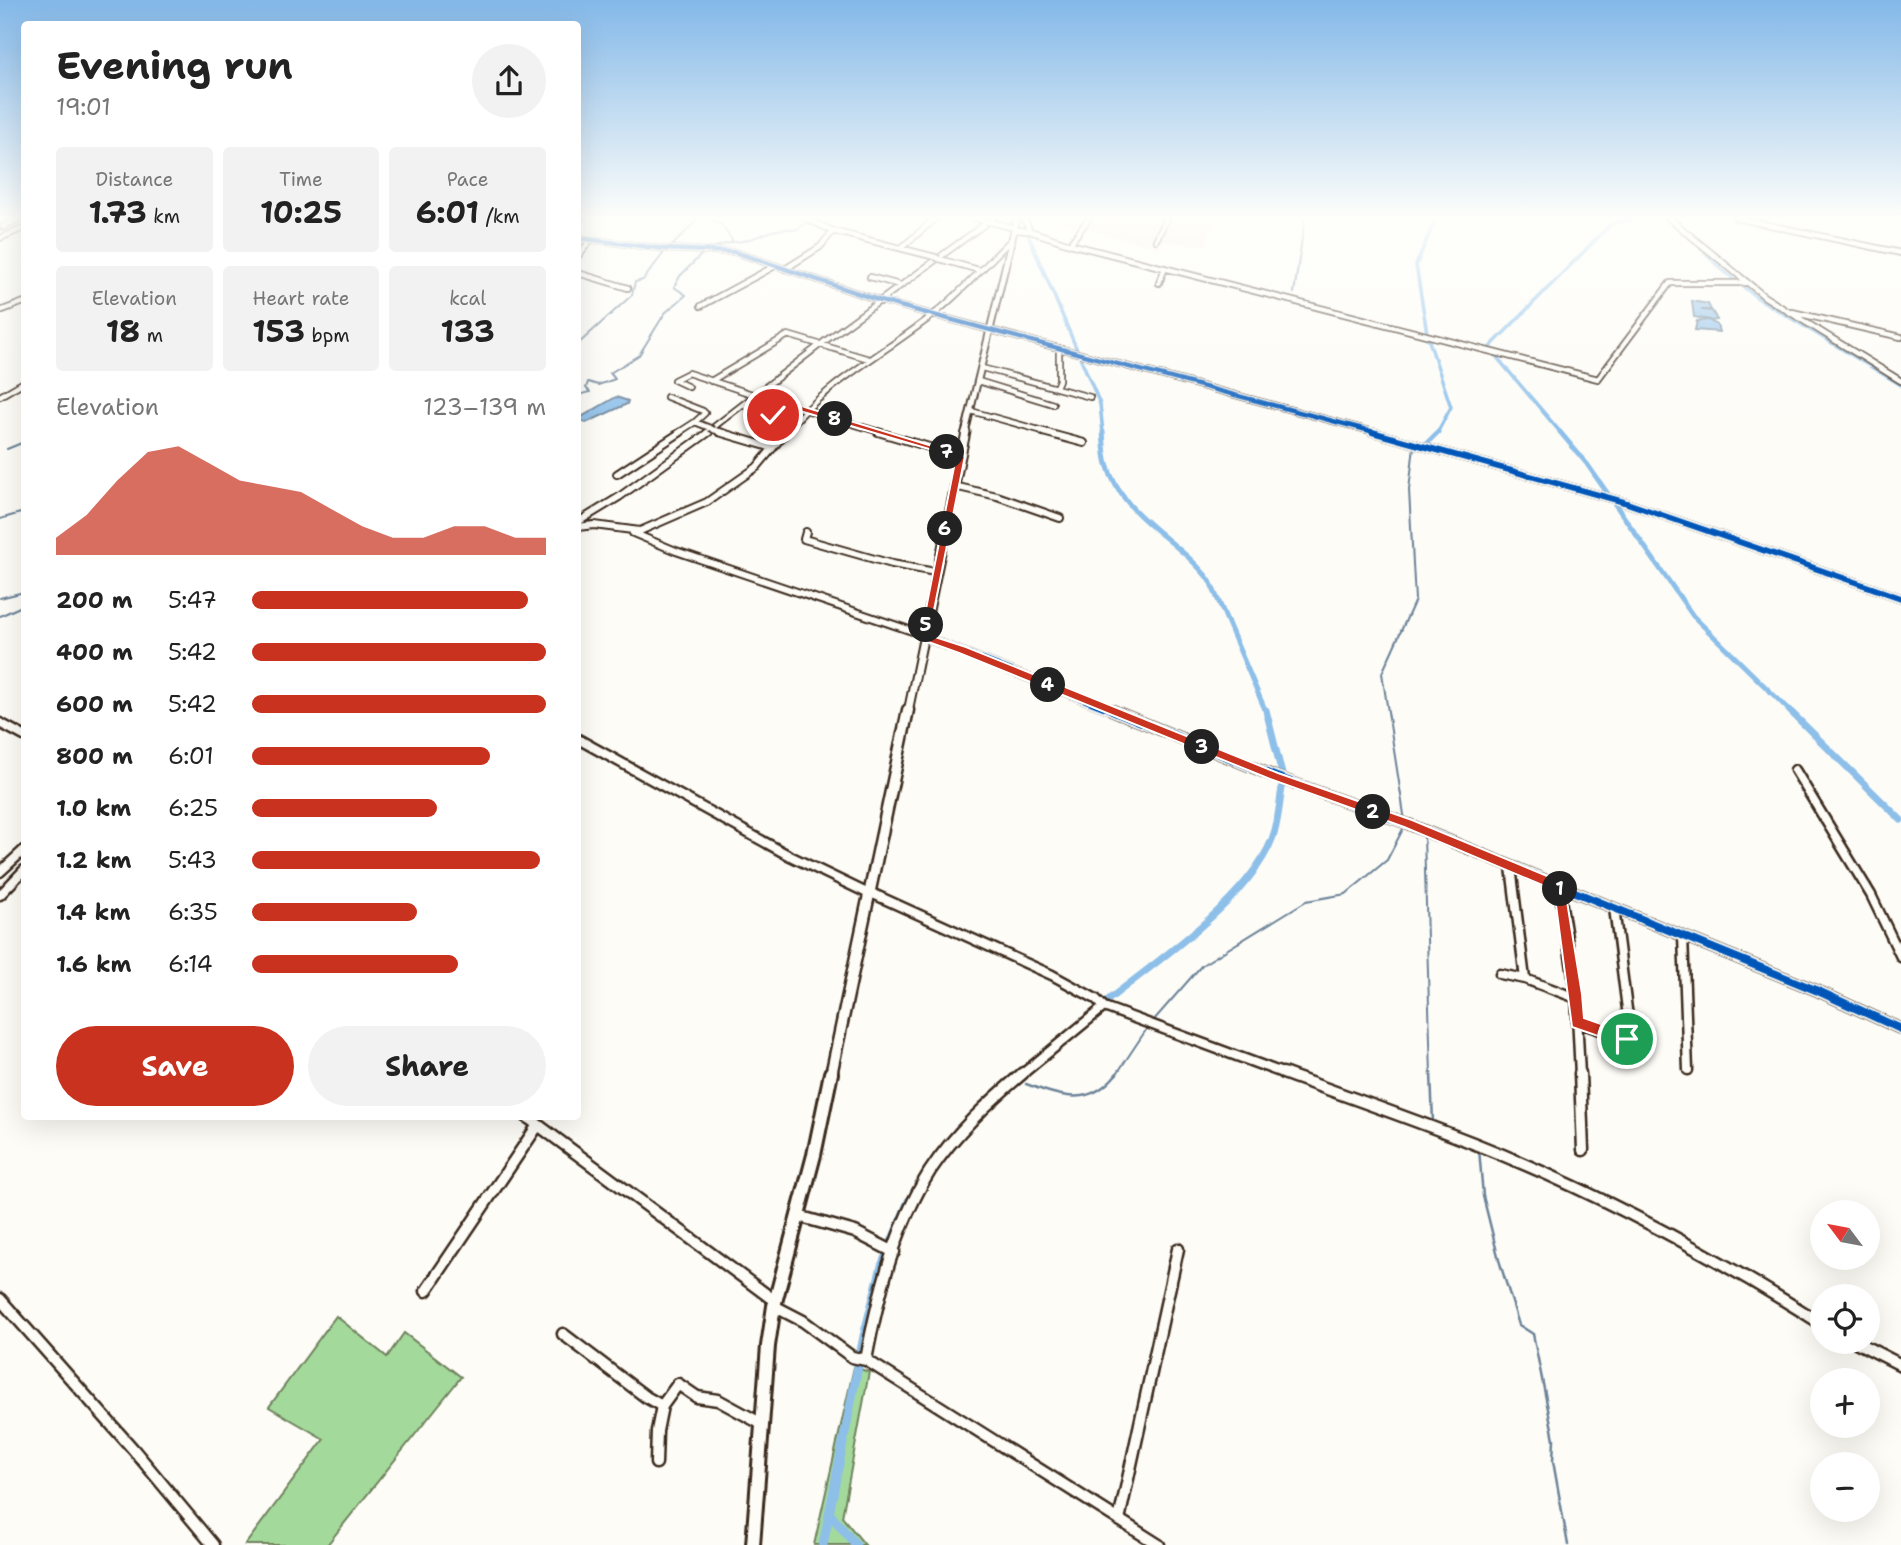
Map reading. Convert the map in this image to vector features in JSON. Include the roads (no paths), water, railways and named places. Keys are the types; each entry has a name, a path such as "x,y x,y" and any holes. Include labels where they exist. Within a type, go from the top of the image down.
{"main road":[{"path":"753,1545 775,1303 814,1155 960,456 1002,290"}],"street":[{"path":"701,306 730,290"},
{"path":"848,290 1410,442 1611,500 1901,598"},
{"path":"581,521 620,497 715,427 894,290"},
{"path":"632,533 707,502 757,467 804,410 869,359 934,314 958,290"},
{"path":"1252,290 1598,379 1665,290"},
{"path":"1753,290 1901,381"},
{"path":"0,311 21,303"},
{"path":"1785,310 1901,337"},
{"path":"711,381 788,335 869,359"},
{"path":"1056,387 1059,380 1059,348"},
{"path":"982,368 1090,397"},
{"path":"689,387 674,380 688,373 960,456"},
{"path":"978,381 1053,404"},
{"path":"0,396 21,384"},
{"path":"617,474 705,414 667,397"},
{"path":"746,406 773,415 785,404"},
{"path":"971,411 1084,443"},
{"path":"695,422 773,449"},
{"path":"954,486 997,496 1060,518"},
{"path":"581,522 632,533 676,551 962,650 1274,776 1405,823 1683,936 1901,1029"},
{"path":"806,532 804,539 892,564 935,572"},
{"path":"0,723 21,734"},
{"path":"581,741 788,855 1052,975 1096,999 1104,1007 1478,1145 1608,1205 1761,1284 1810,1316"},
{"path":"1795,770 1871,895 1901,957"},
{"path":"0,872 21,853"},
{"path":"1511,867 1525,979"},
{"path":"0,895 21,873"},
{"path":"1559,887 1576,998 1583,1150"},
{"path":"1577,1022 1627,1039 1628,1017 1614,908"},
{"path":"1683,936 1688,1070"},
{"path":"1500,974 1525,979 1576,998"},
{"path":"866,1360 889,1250 914,1201 954,1142 1007,1087 1104,1007"},
{"path":"531,1120 775,1303 852,1357 866,1360 1159,1545"},
{"path":"426,1291 538,1125"},
{"path":"798,1216 855,1232 889,1250"},
{"path":"1119,1520 1178,1249"},
{"path":"0,1299 133,1449 213,1545"},
{"path":"562,1334 662,1406"},
{"path":"1879,1354 1901,1365"},
{"path":"656,1463 657,1431 662,1406 678,1384 697,1397 718,1400 762,1424"}],"water":[{"path":"1692,301 1708,304 1711,310 1701,310 1712,311 1717,320 1710,321 1717,325 1719,332 1695,330 1697,321 1710,320 1694,317"},
{"path":"616,397 628,401 627,404 586,423 581,420 581,417"}],"waterway":[{"path":"581,341 632,295 633,290"},
{"path":"581,394 590,392 586,388 588,382 598,385 615,379 610,373 639,355 665,313 686,295 679,290"},
{"path":"1052,290 1100,404 1103,433"},
{"path":"1420,290 1427,333"},
{"path":"1546,290 1489,348 1561,433"},
{"path":"1747,290 1901,385"},
{"path":"1427,335 1451,407 1437,433"},
{"path":"1103,432 1107,464 1114,483 1125,499 1210,581 1266,712"},
{"path":"1560,432 1587,464 1693,616 1791,712"},
{"path":"1420,443 1426,444 1437,433"},
{"path":"7,449 21,443"},
{"path":"1405,821 1382,673 1415,600 1409,490 1414,446"},
{"path":"0,519 21,513"},
{"path":"0,598 21,593"},
{"path":"0,616 21,606"},
{"path":"1266,710 1282,774"},
{"path":"1789,710 1901,820"},
{"path":"1099,1007 1200,927 1248,879 1265,855 1275,830 1283,782"},
{"path":"1153,1021 1202,965 1306,901 1346,894 1387,860 1404,827"},
{"path":"1424,836 1431,1075"},
{"path":"1116,1075 1148,1027"},
{"path":"1026,1084 1052,1093 1086,1095 1107,1084 1117,1073"},
{"path":"1431,1073 1433,1122 1478,1140"},
{"path":"1479,1149 1483,1196 1499,1260 1519,1325 1533,1334 1554,1439 1553,1461 1568,1545"},
{"path":"829,1513 864,1336 882,1266 909,1201"},
{"path":"823,1545 829,1513"},
{"path":"829,1513 856,1545"}]}
